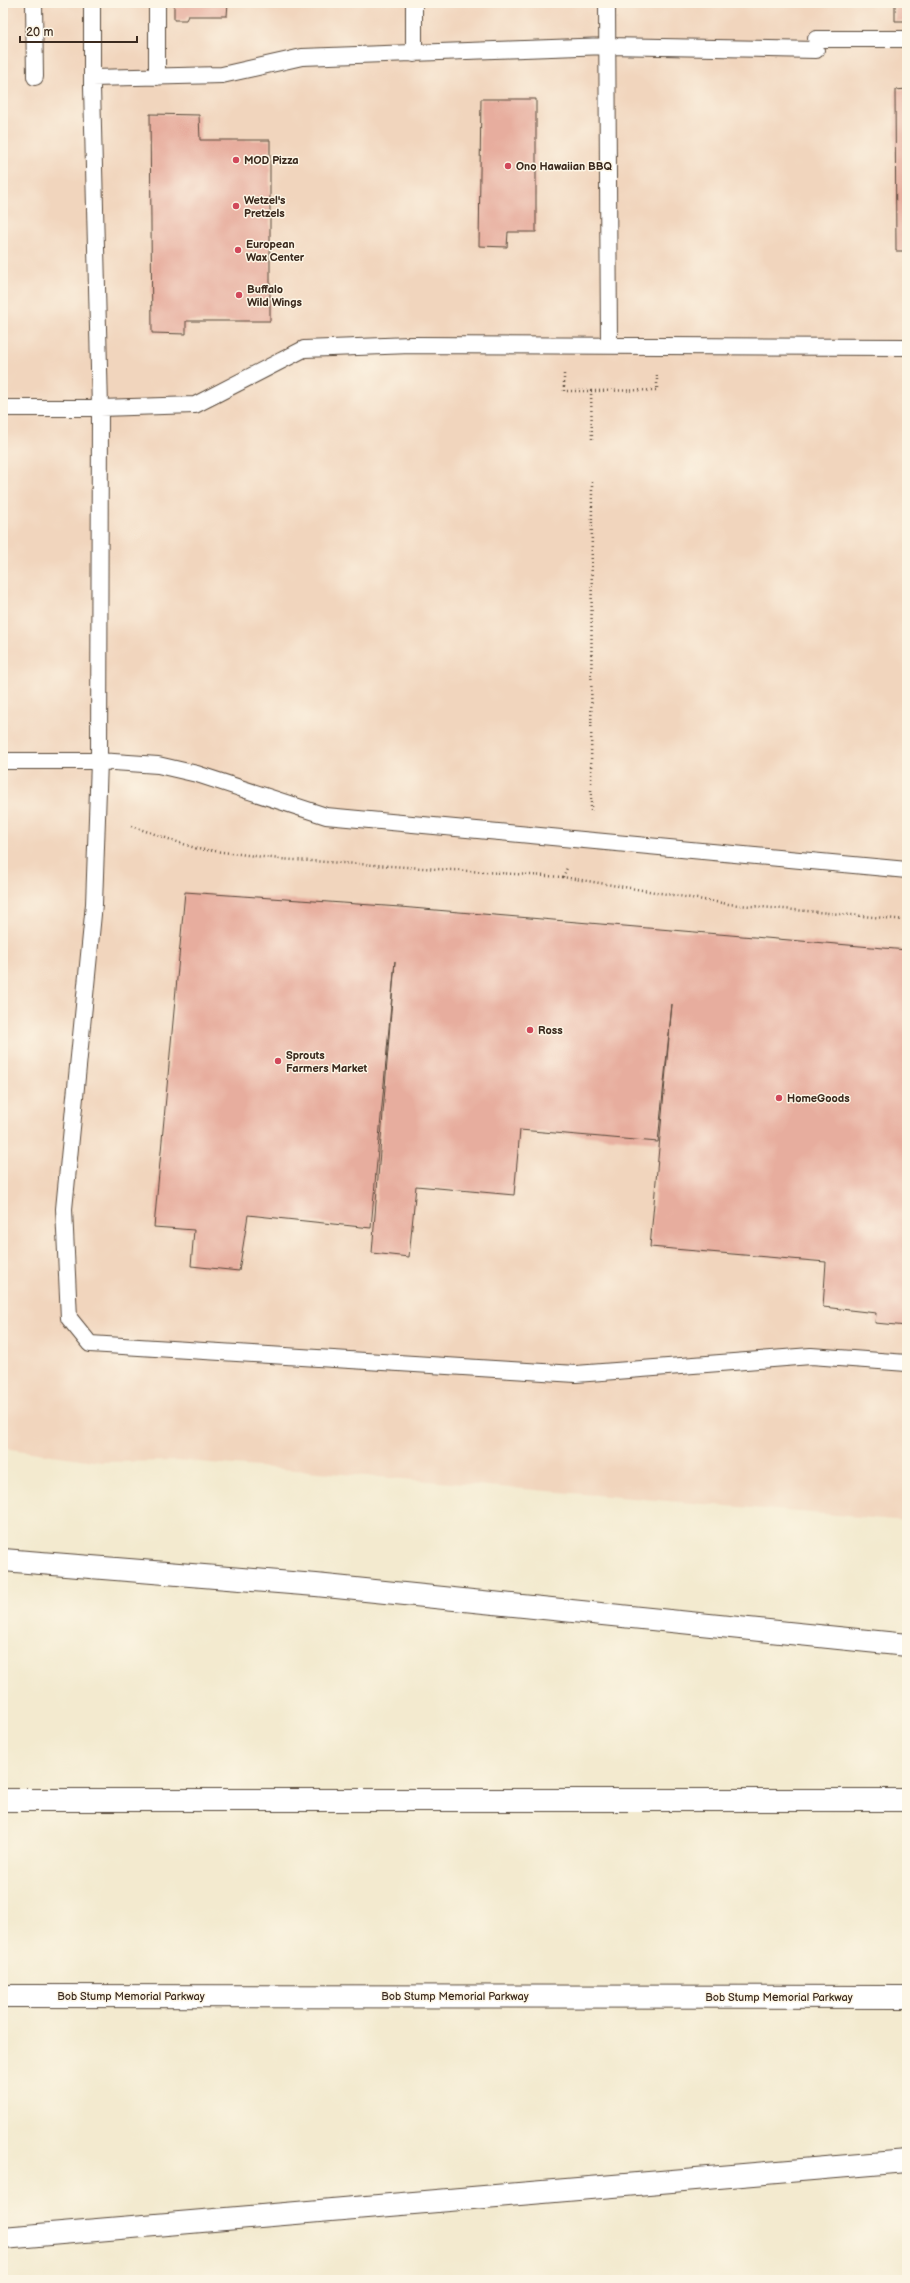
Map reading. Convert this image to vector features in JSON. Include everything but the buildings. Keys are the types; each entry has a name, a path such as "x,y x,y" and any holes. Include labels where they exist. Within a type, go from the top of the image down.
{"highway":[{"path":"3,1560 316,1584 907,1645"},
{"path":"3,1800 907,1800"},
{"name":"Bob Stump Memorial Parkway","path":"3,1996 907,1997"},
{"path":"3,2238 907,2161"}],"lane":[{"path":"34,3 35,77"},
{"path":"92,3 92,78 100,408 99,761 94,904 64,1209 69,1318 90,1344 576,1374 811,1356 907,1363"},
{"path":"157,3 157,77"},
{"path":"414,3 414,54"},
{"path":"607,3 609,346"},
{"path":"92,78 222,76 302,57 607,46 816,45 907,39"},
{"path":"3,408 100,408 195,405 304,349 411,346 907,347"},
{"path":"3,761 99,761 158,765 197,774 326,816 907,870"}],"path":[{"path":"564,370 564,391 657,390 658,370"},
{"path":"591,391 592,439"},
{"path":"591,818 592,482"},
{"path":"131,826 198,849 235,854 380,866 563,877 728,904 907,920"},
{"path":"563,877 568,865"}],"shaded area":[{"path":"3,3 907,3 907,1521 187,1461 101,1462 3,1448"}],"place":[{"name":"MOD Pizza","path":"236,160"},
{"name":"Ono Hawaiian BBQ","path":"508,166"},
{"name":"Wetzel's Pretzels","path":"236,206"},
{"name":"European Wax Center","path":"238,250"},
{"name":"Buffalo Wild Wings","path":"239,295"},
{"name":"Ross","path":"530,1030"},
{"name":"Sprouts Farmers Market","path":"278,1061"},
{"name":"HomeGoods","path":"779,1098"}]}
